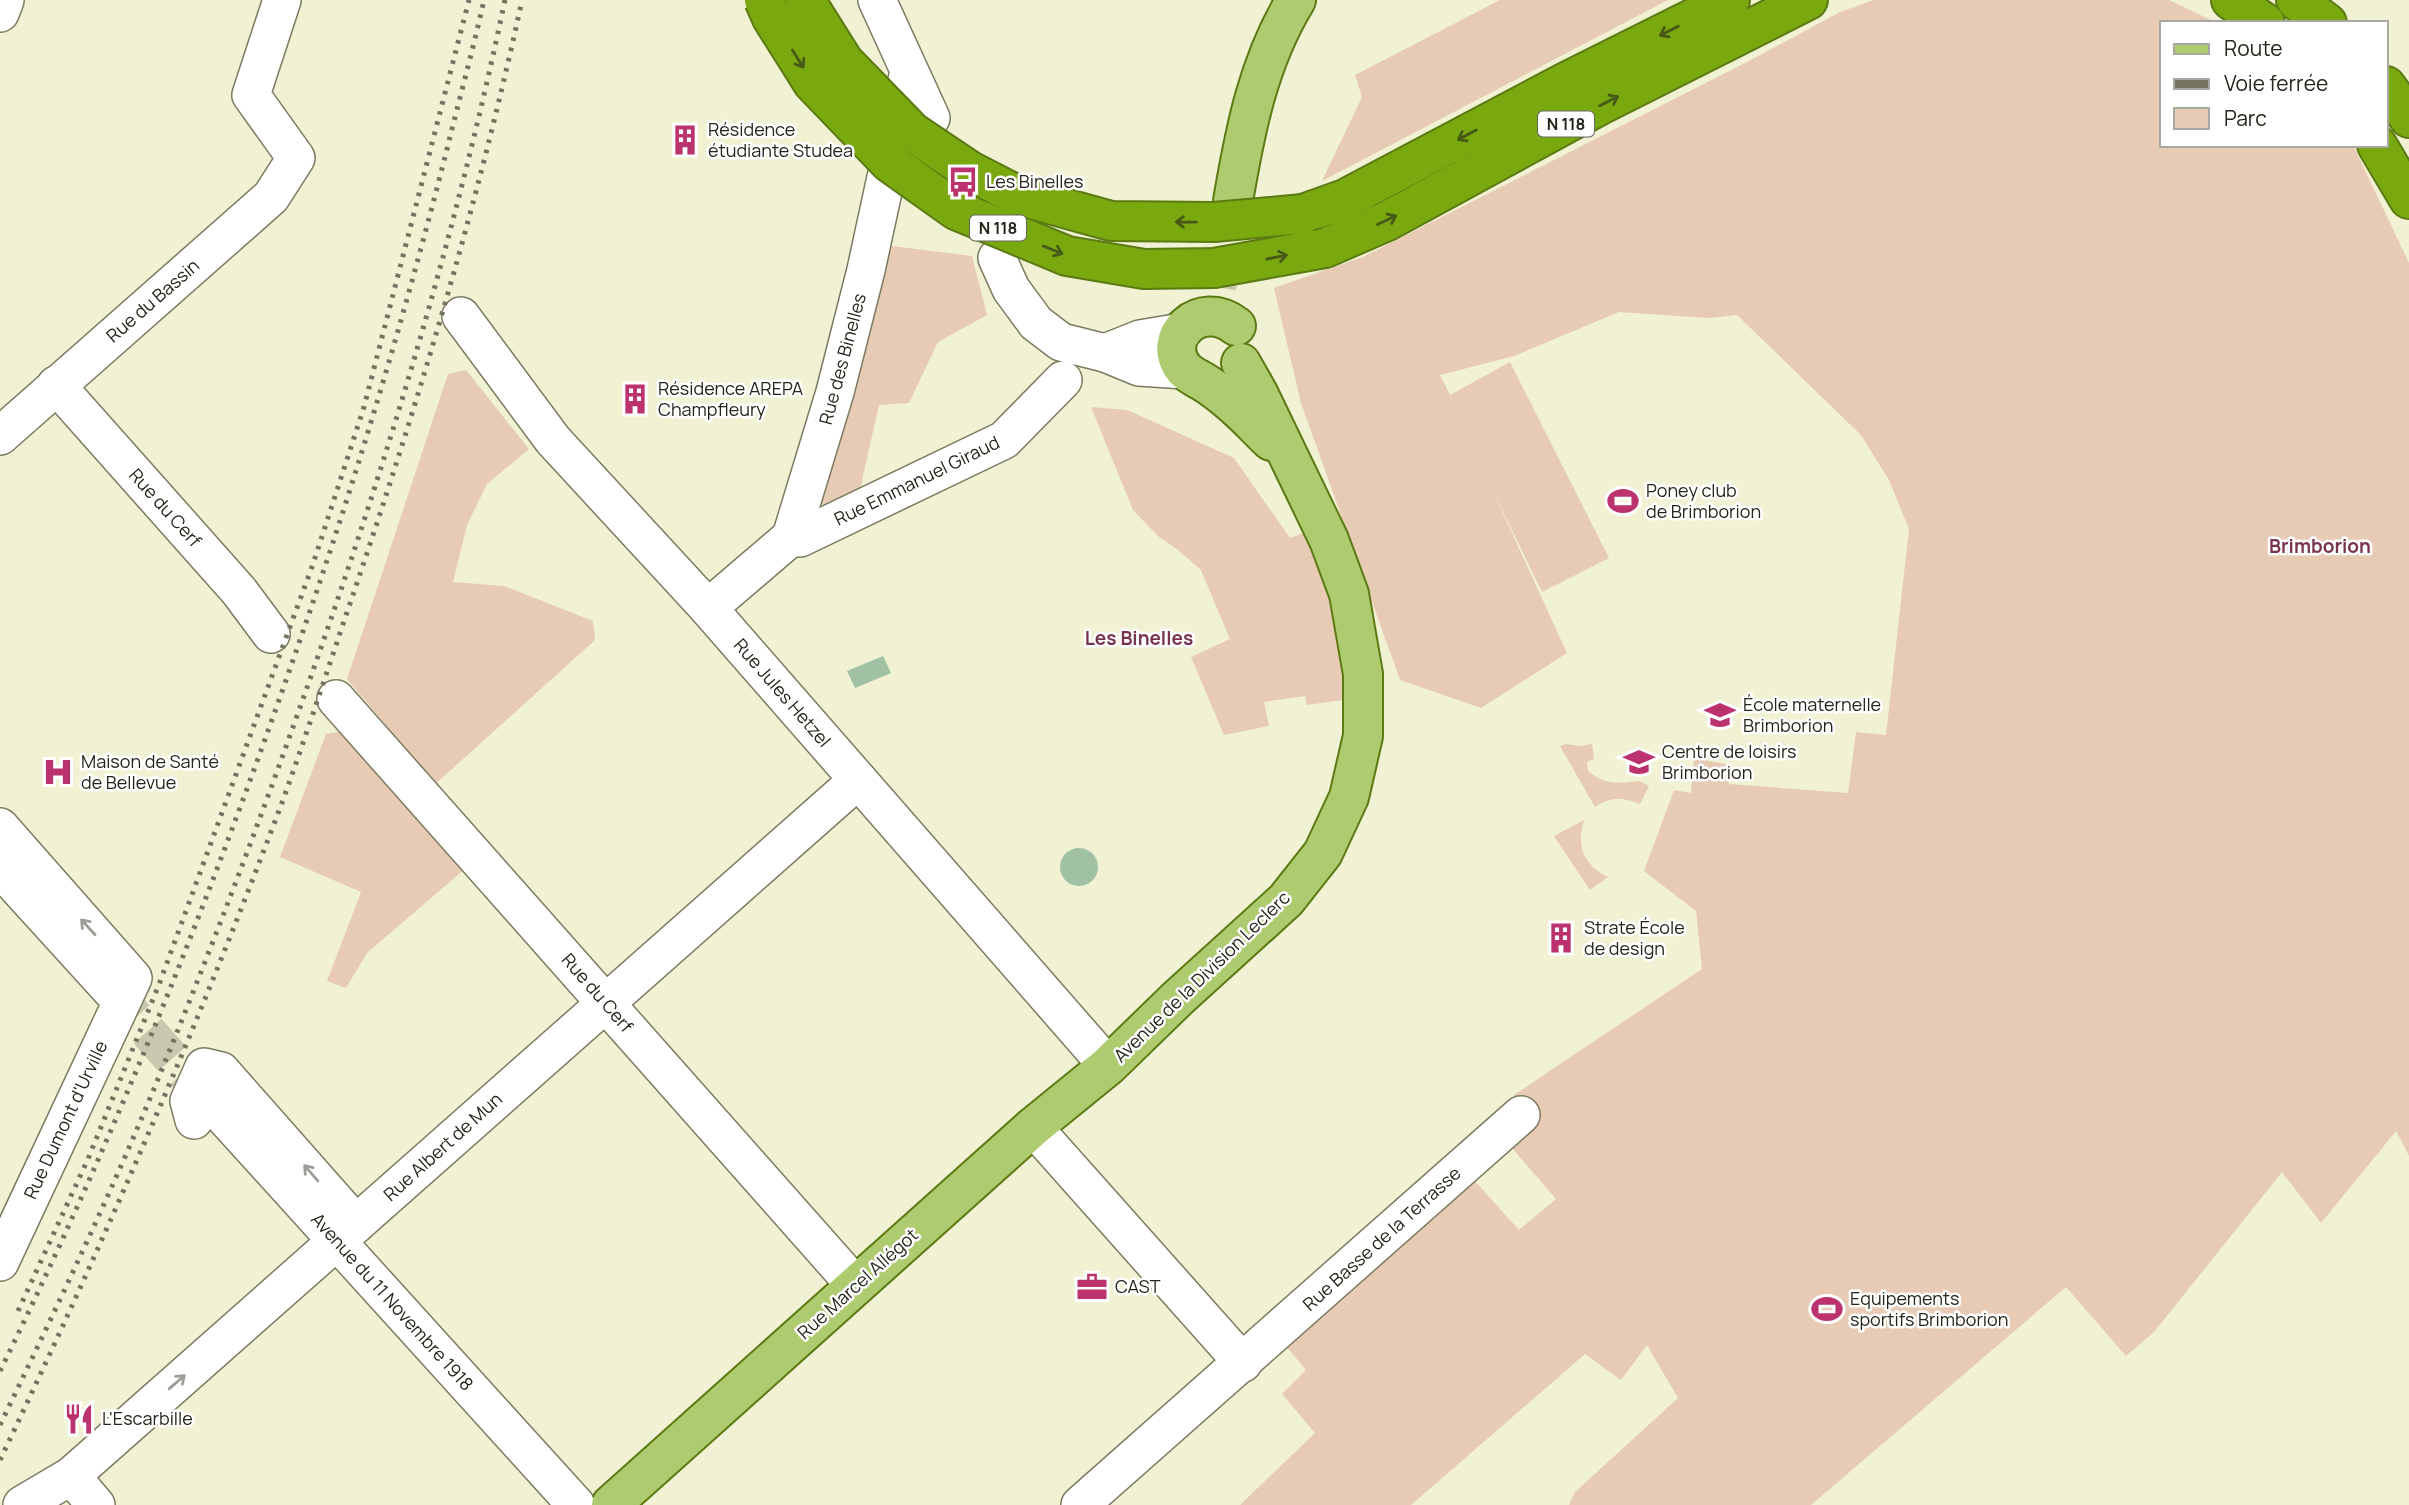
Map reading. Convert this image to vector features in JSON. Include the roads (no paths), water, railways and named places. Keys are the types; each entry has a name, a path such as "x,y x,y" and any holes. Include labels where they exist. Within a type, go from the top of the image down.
{"highway":[{"name":"N 118","path":"764,0 772,18 813,83 890,163 956,210 1067,256 1144,269 1214,268 1325,248 1387,221 1600,106 1808,0"},
{"name":"N 118","path":"805,0 844,62 912,132 970,171 1017,195 1111,221 1214,222 1303,214 1345,199 1566,82 1730,0"},
{"path":"2231,0 2261,21"},
{"path":"2296,0 2324,21"},
{"path":"2388,89 2409,118"},
{"path":"2378,147 2409,199"}],"main road":[{"path":"1233,201 1242,145 1258,82 1273,41 1296,0"},
{"name":"Avenue de la Division Leclerc","path":"1108,1066 1286,900 1323,853 1349,797 1363,736 1363,674 1349,594 1329,540 1258,393 1217,287 1189,325"},
{"path":"1189,325 1177,347 1181,363 1193,375 1220,381 1228,377 1238,345"},
{"name":"Avenue de la Division Leclerc","path":"1193,375 1236,407 1287,457"},
{"name":"Rue Marcel Allégot","path":"611,1505 1033,1127 1108,1066"}],"street":[{"path":"0,13 5,0"},
{"name":"Rue du Bassin","path":"0,436 271,197 296,158 251,95 282,0"},
{"path":"884,3 909,71 931,118"},
{"name":"Rue des Binelles","path":"791,537 835,393 866,271 909,71"},
{"path":"997,258 1011,289 1036,323 1051,358"},
{"name":"Rue Jules Hetzel","path":"461,316 553,440 708,608 1108,1066"},
{"path":"1105,353 1139,339 1189,325"},
{"path":"1051,358 1061,342 1105,353 1139,367 1193,375"},
{"name":"Rue Emmanuel Giraud","path":"791,537 800,538 1004,440 1051,358"},
{"name":"Rue du Cerf","path":"56,385 239,591 271,634"},
{"path":"708,608 791,537"},
{"name":"Rue du Cerf","path":"336,699 856,1286"},
{"name":"Rue Albert de Mun","path":"22,1505 71,1476 858,780"},
{"path":"0,827 119,997"},
{"path":"0,868 119,997"},
{"path":"0,902 119,997"},
{"name":"Rue Dumont d'Urville","path":"0,1262 119,997"},
{"path":"204,1067 221,1071 337,1241 195,1122 189,1101 204,1067"},
{"name":"Avenue du 11 Novembre 1918","path":"208,1099 576,1505"},
{"name":"Rue Basse de la Terrasse","path":"1080,1505 1521,1115"},
{"path":"1033,1127 1243,1363"},
{"path":"71,1476 96,1505"}],"tunnel":[{"path":"1217,287 1233,201"},
{"path":"111,990 208,1099"}],"railway":[{"path":"18,1311 88,1159 160,982 313,564 364,407 469,0"},
{"path":"0,1371 123,1102 198,918 267,733 341,519 379,396 431,211 484,0"},
{"path":"0,1425 140,1123 220,922 298,712 372,496 422,332 487,84 505,0"},
{"path":"0,1460 149,1133 283,800 367,552 441,318 484,160 522,0"}],"place":[{"name":"Résidence étudiante Studea","path":"685,140"},
{"name":"Les Binelles","path":"963,182"},
{"name":"Résidence AREPA Champfleury","path":"635,399"},
{"name":"Poney club de Brimborion","path":"1623,501"},
{"name":"École maternelle Brimborion","path":"1720,715"},
{"name":"Centre de loisirs Brimborion","path":"1639,762"},
{"name":"Maison de Santé de Bellevue","path":"58,772"},
{"name":"Strate École de design","path":"1561,938"},
{"name":"CAST","path":"1092,1287"},
{"name":"Equipements sportifs Brimborion","path":"1827,1309"},
{"name":"L'Escarbille","path":"79,1419"}],"district":[{"name":"Brimborion","path":"2320,546"},
{"name":"Les Binelles","path":"1139,638"}]}
